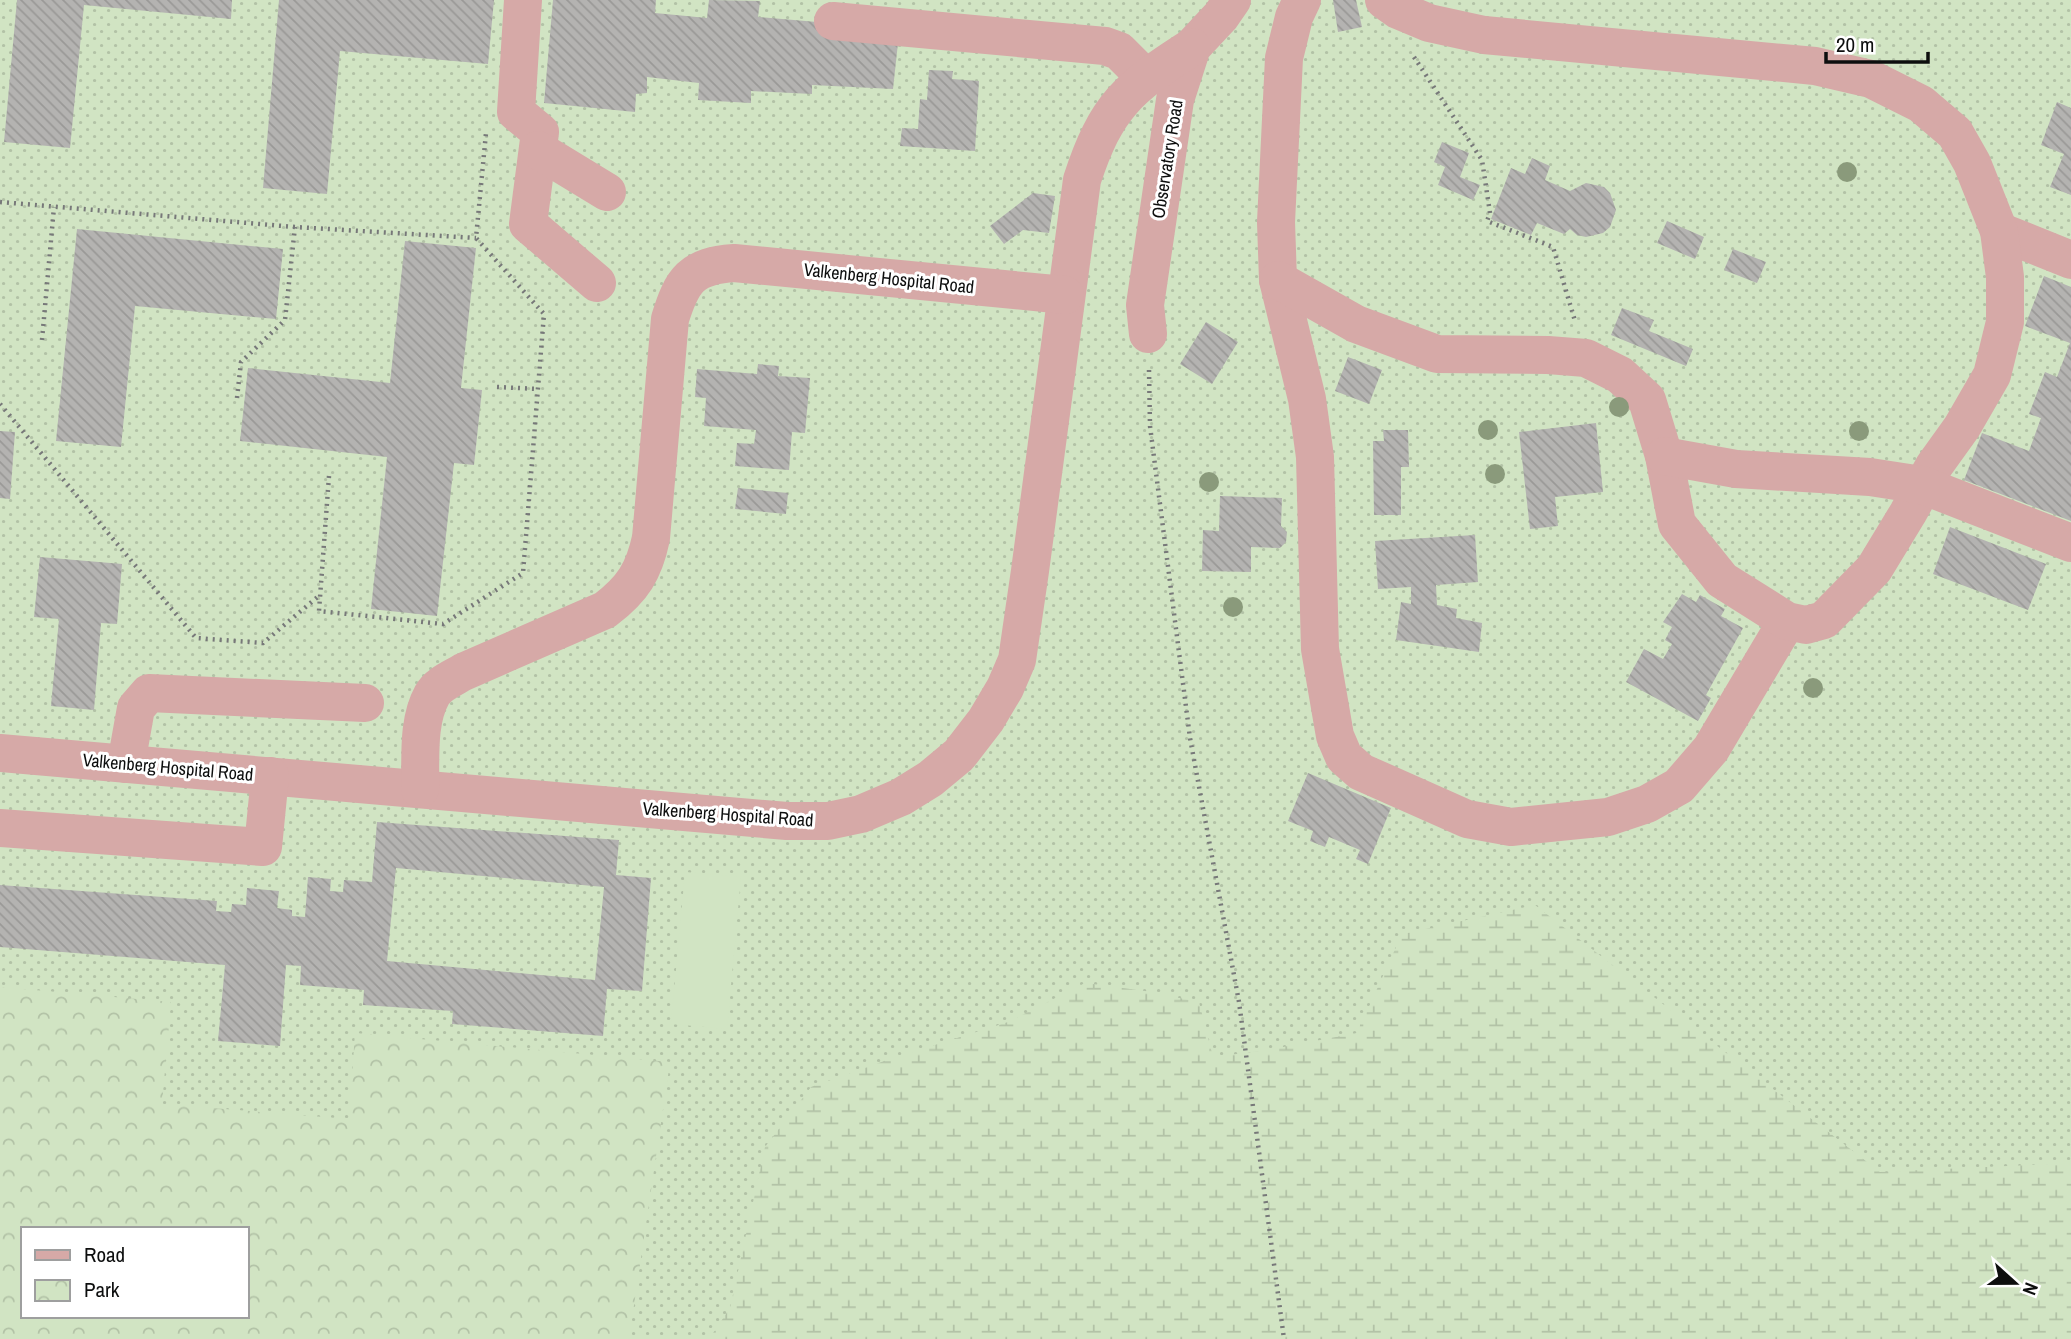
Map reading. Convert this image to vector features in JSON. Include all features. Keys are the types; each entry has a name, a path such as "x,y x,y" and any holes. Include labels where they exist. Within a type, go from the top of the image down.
{"street":[{"path":"523,0 516,112 540,132 528,224 597,284"},
{"name":"Observatory Road","path":"1148,334 1145,305 1175,100 1192,47 1222,16 1232,0"},
{"path":"1302,0 1294,17 1284,58 1276,222 1278,280 1307,399 1315,457 1321,649 1335,736 1344,757 1361,772 1468,819 1511,827 1608,817 1647,804 1679,786 1711,749 1787,621"},
{"path":"1278,280 1356,324 1437,354 1586,358 1620,375 1647,400 1664,456 1678,524 1722,580 1787,621 1806,625 1824,620 1874,569 1922,485 1962,427 1993,375 2005,322 2005,277 1999,231 1972,163 1955,134 1922,104 1871,79 1815,66 1484,35 1429,23 1391,5"},
{"path":"833,21 1105,46 1119,51 1145,77"},
{"name":"Valkenberg Hospital Road","path":"0,753 787,821 828,821 861,814 901,797 930,779 959,755 986,720 1005,688 1017,660 1082,180 1093,147 1106,122 1125,96 1145,77 1192,47"},
{"path":"538,150 607,192"},
{"path":"1999,231 2071,260"},
{"name":"Valkenberg Hospital Road","path":"420,789 423,721 433,694 447,681 463,672 605,610 624,596 638,577 651,538 670,319 678,292 692,275 713,264 734,263 1065,295"},
{"path":"1664,456 1737,469 1870,477 1922,485 2071,543"},
{"path":"126,764 136,708 149,693 365,702"},
{"path":"0,828 263,847 270,776"}],"path":[{"path":"1391,5 1411,52 1482,160 1490,213 1487,222 1553,247 1586,358"},
{"path":"476,238 486,132"},
{"path":"0,202 295,227 476,238 544,314 523,573 443,624 319,611 330,477"},
{"path":"42,340 54,207"},
{"path":"237,398 241,362 285,320 295,227"},
{"path":"1148,334 1150,426 1190,738 1239,1002 1284,1339"},
{"path":"497,387 538,389"},
{"path":"0,404 196,638 263,643 320,594"}],"green space":[{"path":"0,0 2071,0 2071,1339 0,1339"},
{"path":"685,872 741,877 727,1029 671,1024"},
{"path":"1535,905 1880,1172 2071,1163 2071,1339 709,1339 730,1308 765,1147 811,1087 1008,1022 1085,983 1199,1002 1213,1057 1268,1050 1357,1033 1402,934"},
{"path":"0,987 171,1002 162,1104 349,1119 355,1033 670,1062 629,1339 0,1339"}],"building":[{"path":"17,0 232,0 231,19 84,5 70,148 4,142"},
{"path":"279,0 494,0 488,64 340,51 327,194 263,188"},
{"path":"553,0 656,0 655,13 707,18 709,0 760,1 758,17 817,22 898,43 893,89 812,85 812,94 751,91 751,103 698,100 699,83 647,77 647,93 636,94 635,112 544,103"},
{"path":"1333,0 1356,0 1362,27 1338,32"},
{"path":"929,70 953,71 952,79 979,81 975,151 900,146 902,128 918,129 920,99 927,100"},
{"path":"2057,102 2071,108 2071,195 2050,187 2064,154 2041,145"},
{"path":"1442,142 1469,153 1460,177 1480,185 1473,200 1438,185 1445,167 1434,162"},
{"path":"1532,158 1550,166 1545,180 1570,191 1586,183 1604,187 1610,193 1616,210 1610,227 1603,233 1586,237 1577,235 1570,229 1564,234 1537,223 1531,235 1491,219 1511,168 1525,174"},
{"path":"1033,193 1055,196 1049,233 1023,230 1004,244 990,226"},
{"path":"1667,221 1704,237 1695,259 1657,243"},
{"path":"77,229 283,249 276,319 135,306 121,447 56,441"},
{"path":"405,241 476,248 461,388 482,390 474,465 454,463 437,616 371,609 387,457 240,441 248,368 390,383"},
{"path":"1733,249 1766,262 1757,283 1724,270"},
{"path":"2044,276 2071,287 2071,521 1964,480 1982,433 2029,451 2041,418 2029,414 2045,372 2057,377 2070,343 2025,326"},
{"path":"1622,308 1654,320 1649,331 1693,349 1686,366 1611,335"},
{"path":"1206,322 1238,342 1212,384 1180,364"},
{"path":"1348,357 1382,370 1369,404 1335,391"},
{"path":"758,364 779,366 778,376 810,378 805,433 792,432 789,470 735,466 737,443 754,444 756,430 704,426 706,398 695,397 697,369 757,374"},
{"path":"1596,423 1603,492 1555,497 1558,526 1530,529 1519,432"},
{"path":"1383,430 1408,430 1409,467 1401,467 1401,515 1374,515 1373,441 1384,441"},
{"path":"0,431 15,432 10,499 0,498"},
{"path":"738,488 788,493 786,514 735,509"},
{"path":"1220,496 1282,498 1281,526 1287,532 1286,542 1280,548 1251,547 1251,572 1202,571 1203,530 1219,531"},
{"path":"1950,527 2046,564 2028,610 1933,574"},
{"path":"1475,535 1478,582 1436,585 1437,605 1457,609 1456,618 1482,623 1479,652 1396,640 1401,602 1411,604 1411,587 1378,589 1375,541"},
{"path":"40,557 122,564 117,624 101,623 94,710 51,706 59,619 34,617"},
{"path":"1682,594 1696,602 1700,595 1725,609 1721,616 1743,628 1706,695 1711,698 1698,721 1626,682 1644,649 1663,659 1672,644 1665,640 1672,627 1663,622"},
{"path":"1308,773 1391,808 1368,864 1356,859 1360,850 1329,837 1325,847 1310,841 1313,831 1288,821"},
{"path":"377,822 619,840 616,875 651,878 642,991 607,989 603,1036 452,1024 453,1011 363,1005 364,990 300,985 301,966 286,965 280,1046 218,1041 225,965 0,947 0,885 217,901 216,911 231,912 232,904 246,905 247,888 279,891 277,908 292,910 292,916 305,917 308,877 331,879 330,891 343,892 344,880 372,882","holes":["396,868 604,887 595,980 387,961"]}]}
